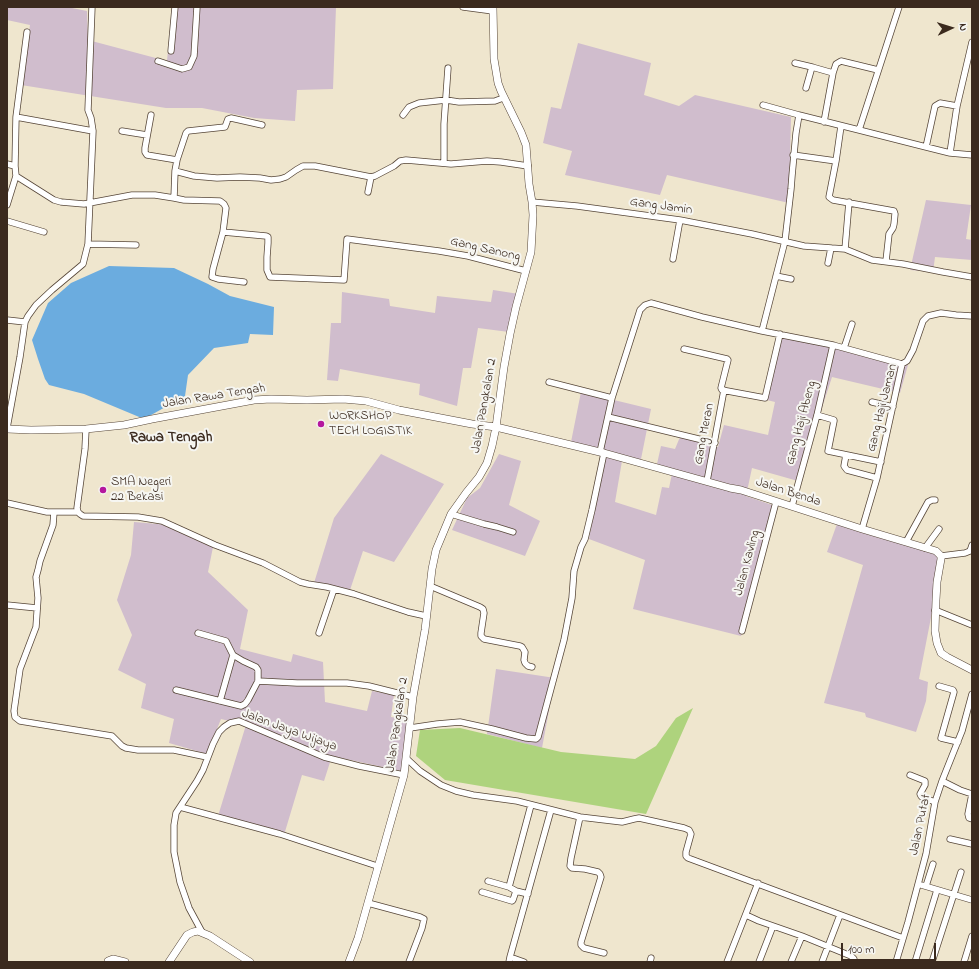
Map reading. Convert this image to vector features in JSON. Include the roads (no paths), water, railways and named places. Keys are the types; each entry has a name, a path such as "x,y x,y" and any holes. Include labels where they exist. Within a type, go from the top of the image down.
{"street":[{"path":"7,428 25,322 36,305 83,264 88,244 93,131 88,110 92,7"},
{"path":"171,51 175,7"},
{"path":"158,61 182,69 189,67 194,56 197,7"},
{"path":"463,7 493,9"},
{"path":"859,130 899,7"},
{"name":"Jalan Pangkalan 2","path":"349,962 358,938 404,775 413,696 425,630 432,569 436,550 451,514 488,463 496,427 504,367 516,307 531,252 533,221 526,145 498,83 494,59 493,9"},
{"path":"7,205 16,176 16,117 27,32"},
{"path":"950,153 957,106 972,42"},
{"path":"824,122 832,73 836,64 841,61 878,70"},
{"path":"795,63 832,73"},
{"path":"806,88 812,67"},
{"path":"444,163 444,124 448,68"},
{"path":"403,114 409,107 419,103 446,100 458,102 495,101 504,98"},
{"path":"926,148 936,104 940,103 957,106"},
{"path":"763,106 926,148 950,153 972,155"},
{"path":"151,116 145,148 147,155 177,160"},
{"path":"762,331 785,241 792,189 793,155 799,116"},
{"path":"16,117 93,131"},
{"path":"174,198 177,160 188,131 226,127 228,119 231,118 262,125"},
{"path":"841,126 829,197 833,200 894,211 894,224 889,234 886,261"},
{"path":"122,131 147,135"},
{"path":"793,155 836,161"},
{"path":"175,171 194,176 217,178 260,178 271,180 286,177 303,166 315,166 371,177 394,166 400,161 406,160 444,163 487,161 528,166"},
{"path":"7,164 15,166"},
{"path":"16,176 54,200 61,202 84,204 132,195 155,195 184,200 220,201 226,208 223,232 212,277 244,282"},
{"path":"368,192 371,177"},
{"name":"Gang Jamin","path":"532,202 576,206 680,220 804,246 851,250 867,258 972,277"},
{"path":"845,249 848,202"},
{"path":"673,259 680,220"},
{"path":"7,221 44,232"},
{"name":"Gang Sanong","path":"223,232 266,236 268,239 267,270 270,277 344,280 347,239 468,256 526,271"},
{"path":"88,244 136,245"},
{"path":"828,263 831,248"},
{"path":"776,276 791,279"},
{"path":"410,728 460,722 526,738 536,739 538,737 564,640 572,598 574,571 585,539 592,510 612,398 640,310 644,305 651,304 762,331 833,345 902,364"},
{"name":"Gang Haji Jaman","path":"862,530 877,478 902,364 907,360 913,350 923,321 928,316 941,313 972,316"},
{"path":"7,320 25,322"},
{"path":"844,348 852,324"},
{"path":"724,390 766,397 780,334"},
{"name":"Gang Haji Abeng","path":"792,506 817,415 833,345"},
{"name":"Gang Meran","path":"684,349 728,360 721,388 724,390 707,481"},
{"path":"549,382 612,398"},
{"name":"Jalan Rawa Tengah","path":"7,428 31,430 86,430 124,425 254,400 271,399 343,399 366,402 472,424 496,427"},
{"path":"872,402 893,407"},
{"path":"817,415 834,420 828,451 880,462"},
{"path":"608,417 715,443"},
{"name":"Jalan Benda","path":"496,427 602,453 741,490 862,530 936,551 941,556"},
{"path":"78,512 86,430"},
{"path":"846,455 844,466 847,470 877,478"},
{"path":"906,542 928,502 935,500"},
{"name":"Jalan Kavling","path":"742,631 776,502"},
{"path":"7,503 47,512 78,512 83,516 138,517 162,521 215,545 263,563 300,582 354,594 408,612 426,616"},
{"path":"54,512 53,525 40,561 36,578 38,598 36,627 20,669 14,712 15,717 20,721 112,736 126,748 178,750 207,757"},
{"path":"451,514 484,524 497,526 513,532"},
{"path":"925,548 939,529"},
{"path":"972,545 970,551 965,553 941,556 935,610 935,631 937,643 941,653 972,670"},
{"path":"430,586 483,609 484,613 481,636 522,647 525,652 525,663 532,667"},
{"path":"319,633 334,589"},
{"path":"7,605 37,608"},
{"path":"935,610 972,625"},
{"path":"176,690 241,706 248,700 258,680 258,670 256,667 234,655 226,641 198,633"},
{"path":"220,701 234,655"},
{"path":"258,680 297,683 347,683 369,686 413,696"},
{"path":"939,686 953,690 954,692 941,738 958,742"},
{"name":"Jalan Putat","path":"896,962 926,854 936,802 942,782 962,731 972,694"},
{"name":"Jalan Jaya Wijaya","path":"202,932 188,908 180,882 174,852 175,818 176,813 202,770 219,732 224,726 239,721 324,757 404,775"},
{"path":"406,758 434,781 456,791 480,797 507,799 580,817 622,822 639,818 684,828 689,830 691,834 686,852 686,856 688,858 903,938"},
{"path":"910,775 925,781 925,785 920,794 921,796 936,802"},
{"path":"942,782 972,794 968,814 972,819"},
{"path":"509,887 531,805"},
{"path":"180,808 280,834 378,866"},
{"path":"524,962 509,960 551,810"},
{"path":"580,817 570,866 572,868 598,872 601,877 581,945 584,948 604,952"},
{"path":"950,839 972,844"},
{"path":"926,886 933,864"},
{"path":"932,962 961,872"},
{"path":"488,880 528,894"},
{"path":"727,962 758,883"},
{"path":"918,884 972,900"},
{"path":"915,962 937,890"},
{"path":"482,892 510,901 513,900 516,891"},
{"path":"368,903 424,919 409,962"},
{"path":"746,915 851,956 854,959 854,962"},
{"path":"822,962 840,915"},
{"path":"759,962 772,926"},
{"path":"169,962 187,935 193,932 202,932 210,936 250,962"},
{"path":"791,962 802,936"},
{"path":"964,962 972,936"},
{"path":"108,962 113,959 125,962"}],"water":[{"path":"109,266 174,268 230,296 274,307 273,335 250,334 248,343 214,348 188,375 185,396 144,419 84,394 49,385 45,379 32,340 48,303 71,283"}],"place":[{"name":"WORKSHOP TECH LOGISTIK","path":"321,424"},
{"name":"SMA Negeri 22 Bekasi","path":"103,490"}],"district":[{"name":"Rawa Tengah","path":"171,439"}]}
